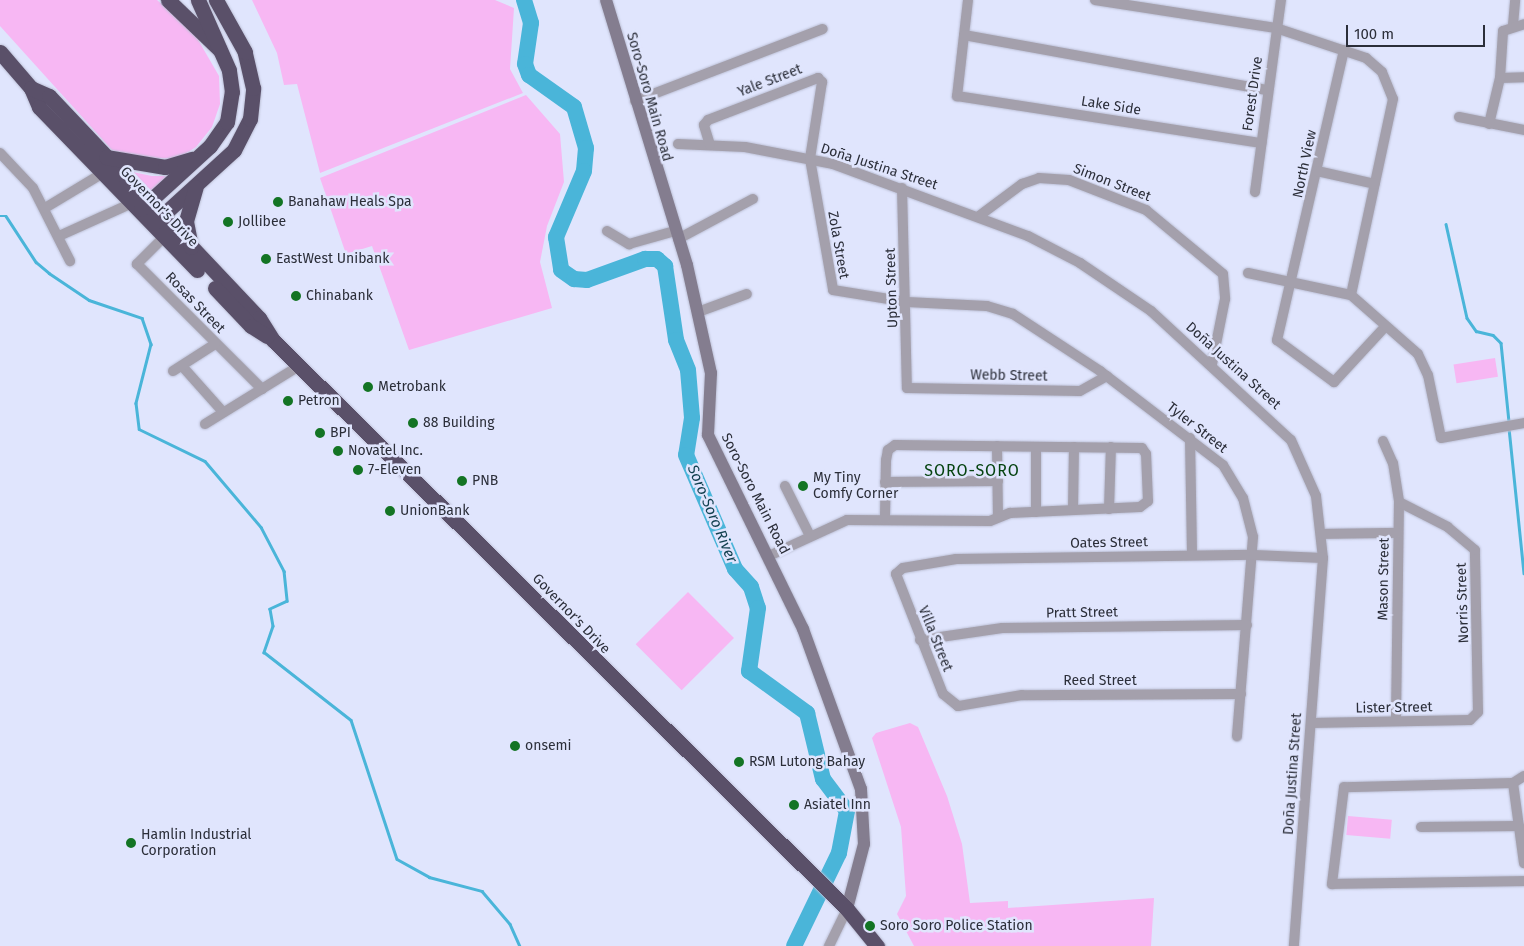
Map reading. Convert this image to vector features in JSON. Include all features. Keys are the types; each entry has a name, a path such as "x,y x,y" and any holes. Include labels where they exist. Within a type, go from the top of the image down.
{"highway":[{"path":"168,0 222,52"},
{"path":"140,205 201,155 227,122 231,81 222,52 198,0"},
{"path":"157,220 239,144 252,111 245,52 216,0"},
{"name":"Governor's Drive","path":"0,52 30,88 39,107 103,173 192,249 259,318 273,340 843,905 877,946"},
{"name":"Governor's Drive","path":"30,88 49,96 106,157 140,205"},
{"path":"106,157 165,167 201,155"},
{"path":"192,249 186,221 198,184"},
{"name":"Governor's Drive","path":"157,220 165,236 251,326 273,340"}],"street":[{"name":"Soro-Soro Main Road","path":"606,0 634,101 677,235 698,312 712,380 708,435 770,555 803,629 861,789 864,844 843,905"},
{"path":"968,0 964,35 1268,90"},
{"path":"1095,0 1276,28 1366,58 1391,85 1393,99 1351,295"},
{"name":"Forest Drive","path":"1255,192 1281,0"},
{"path":"1513,25 1515,0"},
{"path":"1489,124 1500,78 1501,37 1513,25 1524,24"},
{"path":"634,101 823,29"},
{"name":"Lake Side","path":"964,35 957,96 1261,143"},
{"name":"North View","path":"1344,50 1277,340 1327,382 1339,378 1385,326"},
{"path":"1500,78 1524,77"},
{"name":"Yale Street","path":"710,145 704,125 708,120 818,78 822,82 810,159"},
{"path":"1459,117 1524,130"},
{"name":"Doña Justina Street","path":"678,144 710,145 810,159 902,188 979,216 1094,272 1151,311 1212,364 1291,440 1311,480 1322,534 1323,558 1294,946"},
{"path":"0,153 45,208 70,261"},
{"name":"Zola Street","path":"810,159 833,290 907,302"},
{"path":"1317,171 1375,184"},
{"path":"45,208 103,173"},
{"name":"Simon Street","path":"979,216 1022,184 1039,178 1069,180 1146,210 1223,274 1226,299 1212,364"},
{"name":"Upton Street","path":"902,188 907,302 907,388"},
{"path":"607,231 630,244 677,235 753,199"},
{"path":"59,236 140,205"},
{"name":"Rosas Street","path":"165,236 137,264 262,389"},
{"path":"1248,273 1351,295 1418,354 1428,375 1441,438 1522,423"},
{"path":"698,312 747,294"},
{"name":"Tyler Street","path":"907,302 1006,311 1106,376 1218,460 1237,486 1251,520 1254,554 1237,736"},
{"path":"215,344 177,368 223,412"},
{"path":"205,424 299,366"},
{"name":"Webb Street","path":"907,388 1080,390 1106,376"},
{"path":"1190,438 1192,555"},
{"name":"Mason Street","path":"1383,441 1393,463 1399,502 1396,721"},
{"path":"770,555 809,534 837,522 885,520 990,521 998,517 1036,512 1109,509 1145,505 1149,496 1144,450 1111,447 891,446 885,482 885,520"},
{"path":"997,446 998,517"},
{"path":"1036,447 1036,512"},
{"path":"1073,510 1074,447"},
{"path":"1109,509 1111,447"},
{"path":"885,482 998,481"},
{"path":"785,486 809,534"},
{"name":"Norris Street","path":"1399,502 1448,527 1475,550 1476,716"},
{"path":"1322,534 1398,533"},
{"name":"Oates Street","path":"897,572 956,559 1254,554 1323,558"},
{"name":"Villa Street","path":"897,572 920,640 943,694 962,707"},
{"name":"Pratt Street","path":"920,640 1002,628 1246,625"},
{"name":"Reed Street","path":"962,707 1022,695 1241,694"},
{"name":"Lister Street","path":"1311,723 1470,720 1476,716"},
{"path":"1524,776 1513,783 1344,787 1332,884 1524,881"},
{"path":"1513,783 1524,863"},
{"path":"1421,827 1519,826"},
{"path":"829,946 843,905"}],"shaded area":[{"path":"0,0 157,0 193,31 219,76 220,104 212,127 196,147 177,159 137,157 112,150 0,26"},
{"path":"252,0 495,0 514,8 510,69 523,93 320,173 297,84 284,85 277,53"},
{"path":"526,95 560,134 564,182 547,226 540,262 552,308 409,350 372,246 346,254 320,178"},
{"path":"123,170 152,176 173,176 148,197"},
{"path":"1495,358 1498,377 1456,383 1454,365"},
{"path":"688,592 734,638 682,690 636,644"},
{"path":"910,723 918,727 947,796 962,844 970,903 1008,901 1008,908 1154,898 1151,946 914,946 897,914 906,896 901,827 872,738 876,733"},
{"path":"1348,816 1392,820 1390,839 1346,835"}],"waterway":[{"name":"Soro-Soro River","path":"524,0 531,23 525,64 529,75 574,107 586,148 584,171 556,237 561,270 574,279 587,280 645,259 657,259 665,266 676,340 688,370 692,418 686,455 735,569 751,587 758,608 749,671 807,713 823,779 847,811 839,853 794,946"},
{"path":"0,216 6,216 36,262 49,273 89,300 142,318 151,344 136,403 139,429 205,461 261,527 284,571 287,601 270,609 273,626 264,652 351,720 397,859 429,877 482,891 510,924 520,946"},
{"path":"1446,224 1467,318 1476,331 1493,335 1501,343 1509,422"},
{"path":"1509,428 1524,573"}],"place":[{"name":"Banahaw Heals Spa","path":"278,202"},
{"name":"Jollibee","path":"228,222"},
{"name":"EastWest Unibank","path":"266,259"},
{"name":"Chinabank","path":"296,296"},
{"name":"Metrobank","path":"368,387"},
{"name":"Petron","path":"288,401"},
{"name":"88 Building","path":"413,423"},
{"name":"BPI","path":"320,433"},
{"name":"Novatel Inc.","path":"338,451"},
{"name":"7-Eleven","path":"358,470"},
{"name":"PNB","path":"462,481"},
{"name":"My Tiny Comfy Corner","path":"803,486"},
{"name":"UnionBank","path":"390,511"},
{"name":"onsemi","path":"515,746"},
{"name":"RSM Lutong Bahay","path":"739,762"},
{"name":"Asiatel Inn","path":"794,805"},
{"name":"Hamlin Industrial Corporation","path":"131,843"},
{"name":"Soro Soro Police Station","path":"870,926"}],"district":[{"name":"SORO-SORO","path":"972,471"}]}
